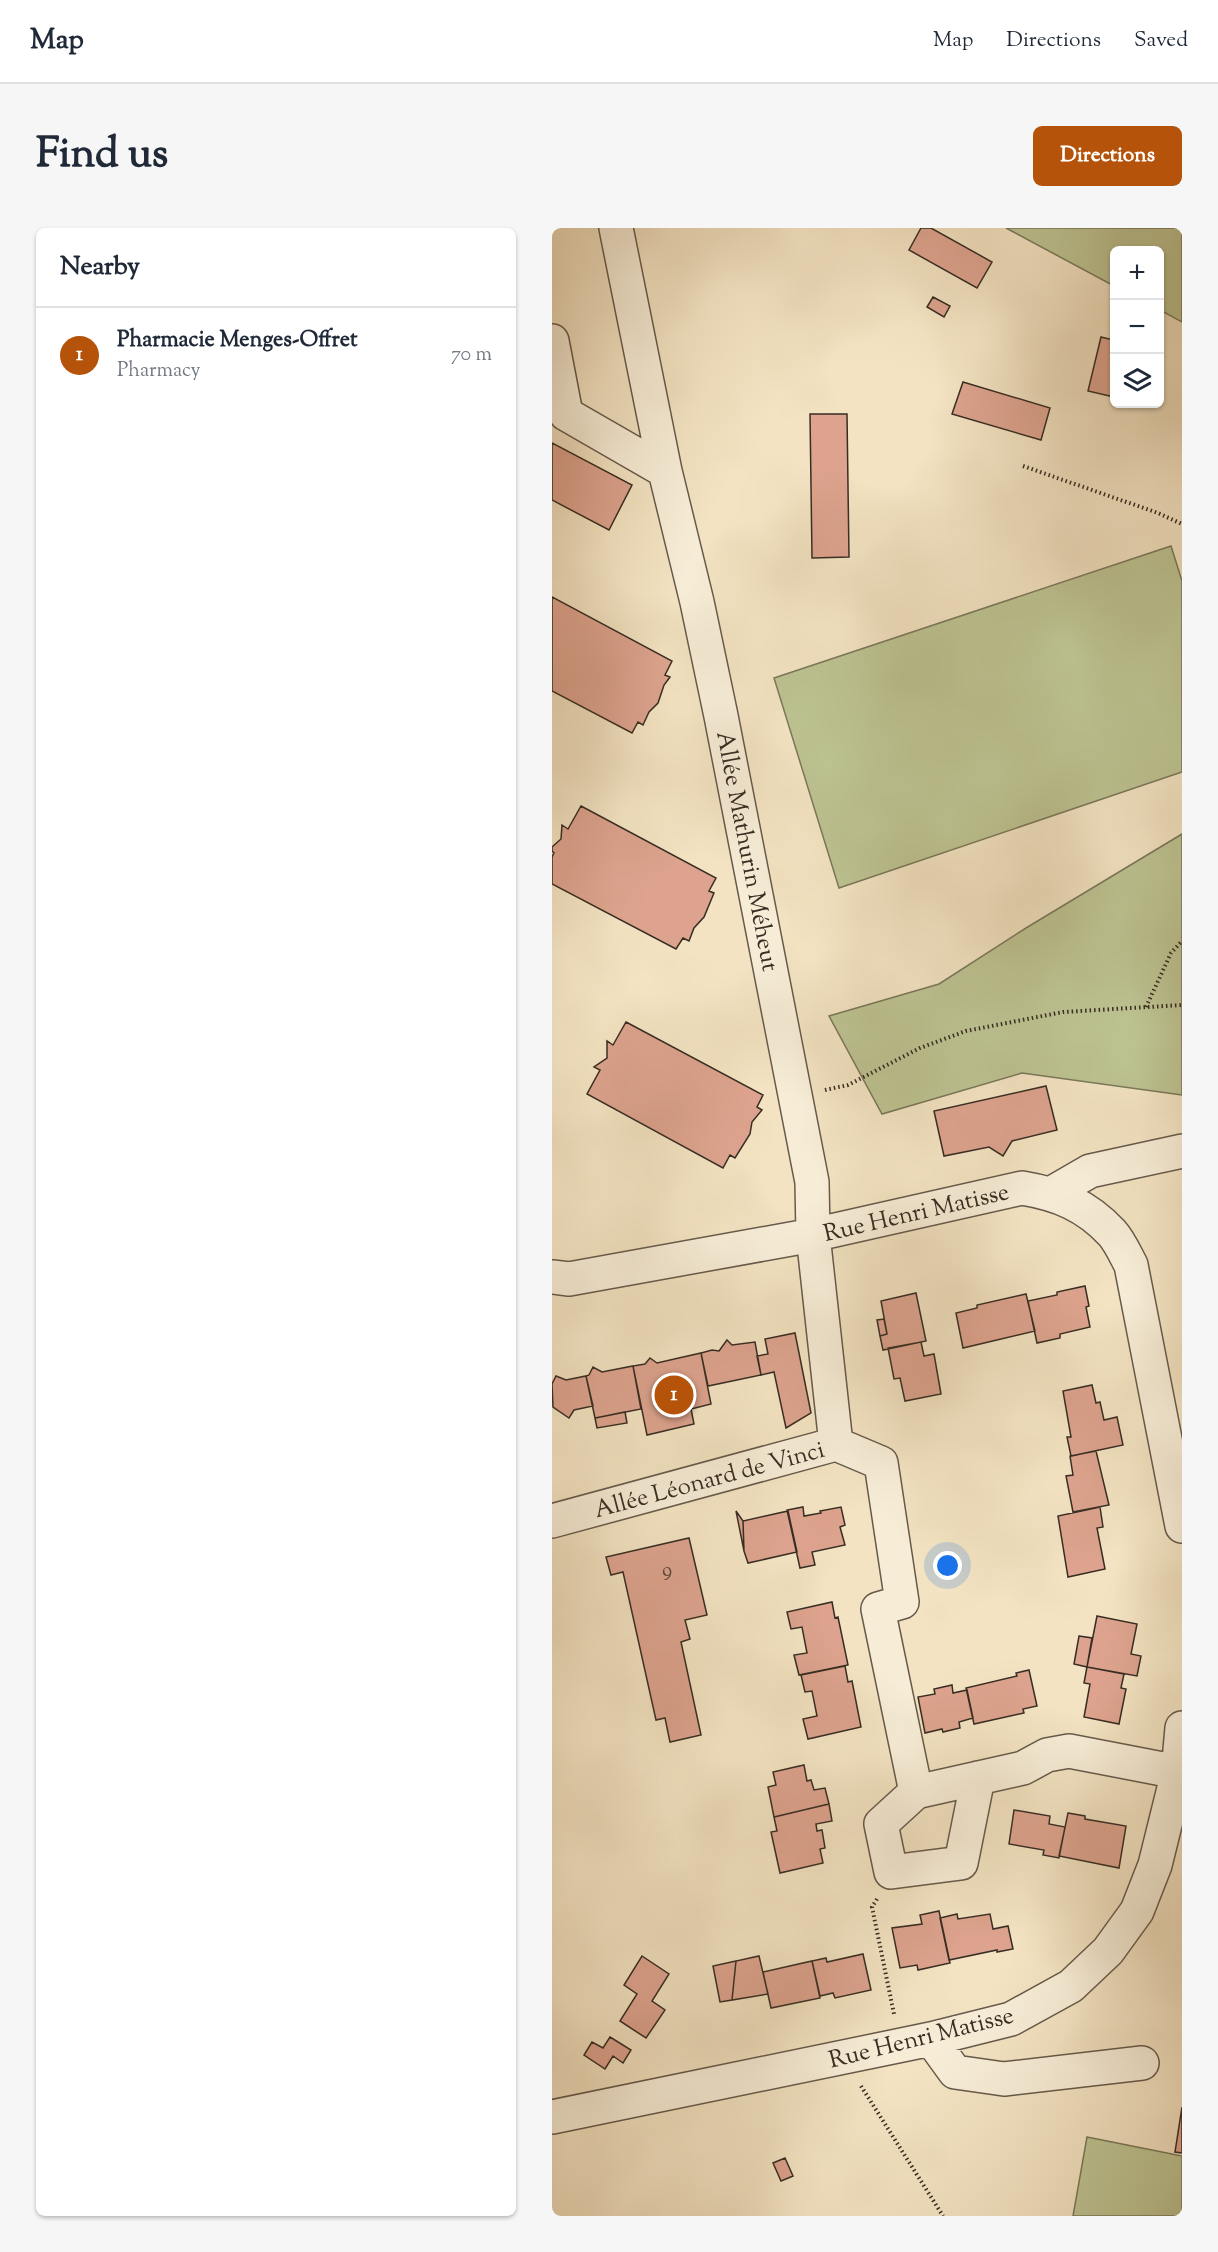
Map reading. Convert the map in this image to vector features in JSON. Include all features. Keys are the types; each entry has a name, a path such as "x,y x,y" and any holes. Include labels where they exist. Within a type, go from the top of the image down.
{"street":[{"name":"Allée Mathurin Méheut","path":"616,228 665,471 697,602 721,716 812,1182 813,1235"},
{"path":"552,341 566,414 665,471"},
{"path":"1052,1193 1090,1171 1182,1151"},
{"name":"Rue Henri Matisse","path":"552,1277 569,1279 813,1235 1022,1188 1052,1193 1093,1215 1113,1234 1131,1265 1182,1526"},
{"name":"Allée Léonard de Vinci","path":"552,1521 836,1444 813,1235"},
{"path":"836,1444 881,1463 902,1602 878,1609 916,1792"},
{"name":"Rue Henri Matisse","path":"552,2117 900,2046 1011,2019 1071,1986 1108,1951 1137,1911 1155,1865 1178,1772 1182,1728"},
{"path":"978,1778 961,1863 891,1872 881,1824 916,1792 1023,1767 1047,1755 1069,1751 1178,1772"},
{"path":"931,2039 956,2072 1004,2079 1142,2063"}],"path":[{"path":"1023,466 1158,513 1182,524"},
{"path":"1146,1007 1171,953 1182,941"},
{"path":"815,1093 848,1085 920,1048 966,1031 1063,1012 1182,1005"},
{"path":"891,1872 872,1907 900,2046"},
{"path":"842,2058 943,2216"}],"green space":[{"path":"1006,228 1182,228 1182,322 1164,312 1164,246 1110,246 1110,284"},
{"path":"1171,546 1182,581 1182,772 839,888 774,678"},
{"path":"1182,834 1182,1095 1022,1073 882,1114 829,1016 939,984 1026,928"},
{"path":"1087,2137 1182,2156 1182,2216 1073,2216"}],"building":[{"path":"921,228 931,228 992,262 977,288 909,250"},
{"path":"933,297 950,306 944,317 927,307"},
{"path":"1101,337 1110,339 1110,396 1088,391"},
{"path":"963,382 1050,408 1041,440 952,414"},
{"path":"810,414 847,414 849,557 812,558"},
{"path":"552,443 632,485 609,530 552,500"},
{"path":"552,597 672,661 665,675 670,677 664,685 658,703 649,712 643,725 638,722 632,733 552,691"},
{"path":"581,806 716,878 709,891 714,893 704,917 694,928 689,941 683,938 676,949 552,884 554,853 552,847 561,839 562,825 568,829"},
{"path":"626,1022 763,1095 757,1107 762,1110 752,1122 750,1134 735,1158 730,1155 723,1168 587,1094 600,1070 594,1067 607,1058 607,1041 613,1045"},
{"path":"1046,1086 1057,1130 1012,1141 1003,1156 989,1147 944,1156 934,1111"},
{"path":"1085,1286 1090,1327 1060,1334 1060,1338 1037,1343 1028,1301"},
{"path":"916,1293 926,1341 883,1350 880,1336 887,1334 881,1301"},
{"path":"1026,1294 1035,1331 963,1348 956,1313 977,1308 977,1305"},
{"path":"884,1319 887,1334 880,1336 877,1320"},
{"path":"795,1333 811,1413 786,1428 774,1372 761,1375 757,1356 768,1354 765,1339"},
{"path":"727,1340 732,1345 755,1342 761,1375 708,1386 701,1353 719,1351"},
{"path":"921,1342 924,1356 934,1354 941,1394 905,1401 900,1378 894,1379 888,1348"},
{"path":"701,1353 711,1404 691,1409 694,1424 647,1435 633,1366 645,1364 650,1358 657,1363"},
{"path":"633,1366 641,1409 595,1418 586,1376 593,1367 602,1372"},
{"path":"556,1376 566,1380 586,1376 593,1406 574,1410 569,1418 553,1407 552,1384"},
{"path":"1092,1385 1096,1403 1100,1402 1104,1420 1117,1417 1123,1445 1071,1456 1067,1437 1071,1437 1063,1391"},
{"path":"625,1412 627,1423 597,1428 595,1418"},
{"path":"1096,1451 1109,1505 1073,1512 1066,1476 1073,1475 1070,1456"},
{"path":"803,1507 804,1516 841,1507 845,1525 840,1527 845,1545 812,1552 815,1565 800,1568 787,1510"},
{"path":"1100,1507 1103,1527 1097,1528 1105,1569 1068,1577 1058,1516"},
{"path":"736,1511 743,1521 744,1551"},
{"path":"788,1511 797,1552 748,1563 744,1551 743,1521"},
{"path":"689,1538 707,1615 685,1620 690,1639 681,1642 701,1735 670,1742 665,1718 656,1720 623,1572 611,1575 606,1557"},
{"path":"832,1602 835,1618 838,1617 848,1665 799,1675 794,1655 807,1653 802,1627 791,1629 787,1612"},
{"path":"1097,1616 1137,1624 1131,1654 1141,1656 1137,1676 1087,1667"},
{"path":"1079,1636 1092,1638 1087,1667 1074,1664"},
{"path":"845,1666 848,1682 852,1681 861,1727 808,1739 803,1719 817,1716 812,1691 805,1692 801,1675"},
{"path":"1087,1667 1124,1674 1121,1688 1126,1689 1119,1724 1084,1717 1090,1684 1084,1683"},
{"path":"1029,1670 1037,1706 1023,1709 1024,1713 974,1724 966,1688 1017,1676 1016,1673"},
{"path":"952,1685 953,1693 967,1690 973,1718 959,1722 960,1728 925,1733 918,1697 935,1694 934,1689"},
{"path":"804,1765 807,1781 811,1780 814,1790 825,1788 829,1804 774,1817 768,1787 776,1785 773,1772"},
{"path":"829,1804 832,1821 816,1824 817,1831 822,1830 825,1848 820,1849 823,1863 780,1873 771,1832 777,1831 774,1817"},
{"path":"1014,1810 1050,1816 1049,1824 1065,1827 1059,1858 1043,1855 1044,1850 1009,1844"},
{"path":"1068,1813 1085,1816 1085,1819 1126,1826 1119,1868 1059,1856"},
{"path":"939,1911 950,1963 918,1970 917,1965 900,1968 892,1928 922,1924 920,1915"},
{"path":"957,1914 958,1919 990,1914 993,1929 1008,1926 1013,1949 949,1960 940,1918"},
{"path":"863,1954 871,1990 835,1998 833,1993 820,1996 812,1961 826,1958 827,1962"},
{"path":"642,1956 669,1974 652,2001 665,2010 646,2038 620,2021 637,1994 624,1985"},
{"path":"759,1956 768,1994 732,2000 736,1961"},
{"path":"736,1961 732,2000 720,2002 713,1966"},
{"path":"812,1961 820,1998 771,2008 763,1972"},
{"path":"610,2037 631,2050 623,2063 613,2056 605,2069 584,2055 592,2042 603,2048"},
{"path":"1182,2107 1182,2153 1175,2152"},
{"path":"785,2158 793,2176 781,2181 773,2163"}],"place":[{"name":"Pharmacie Menges-Offret","path":"674,1395"}]}
